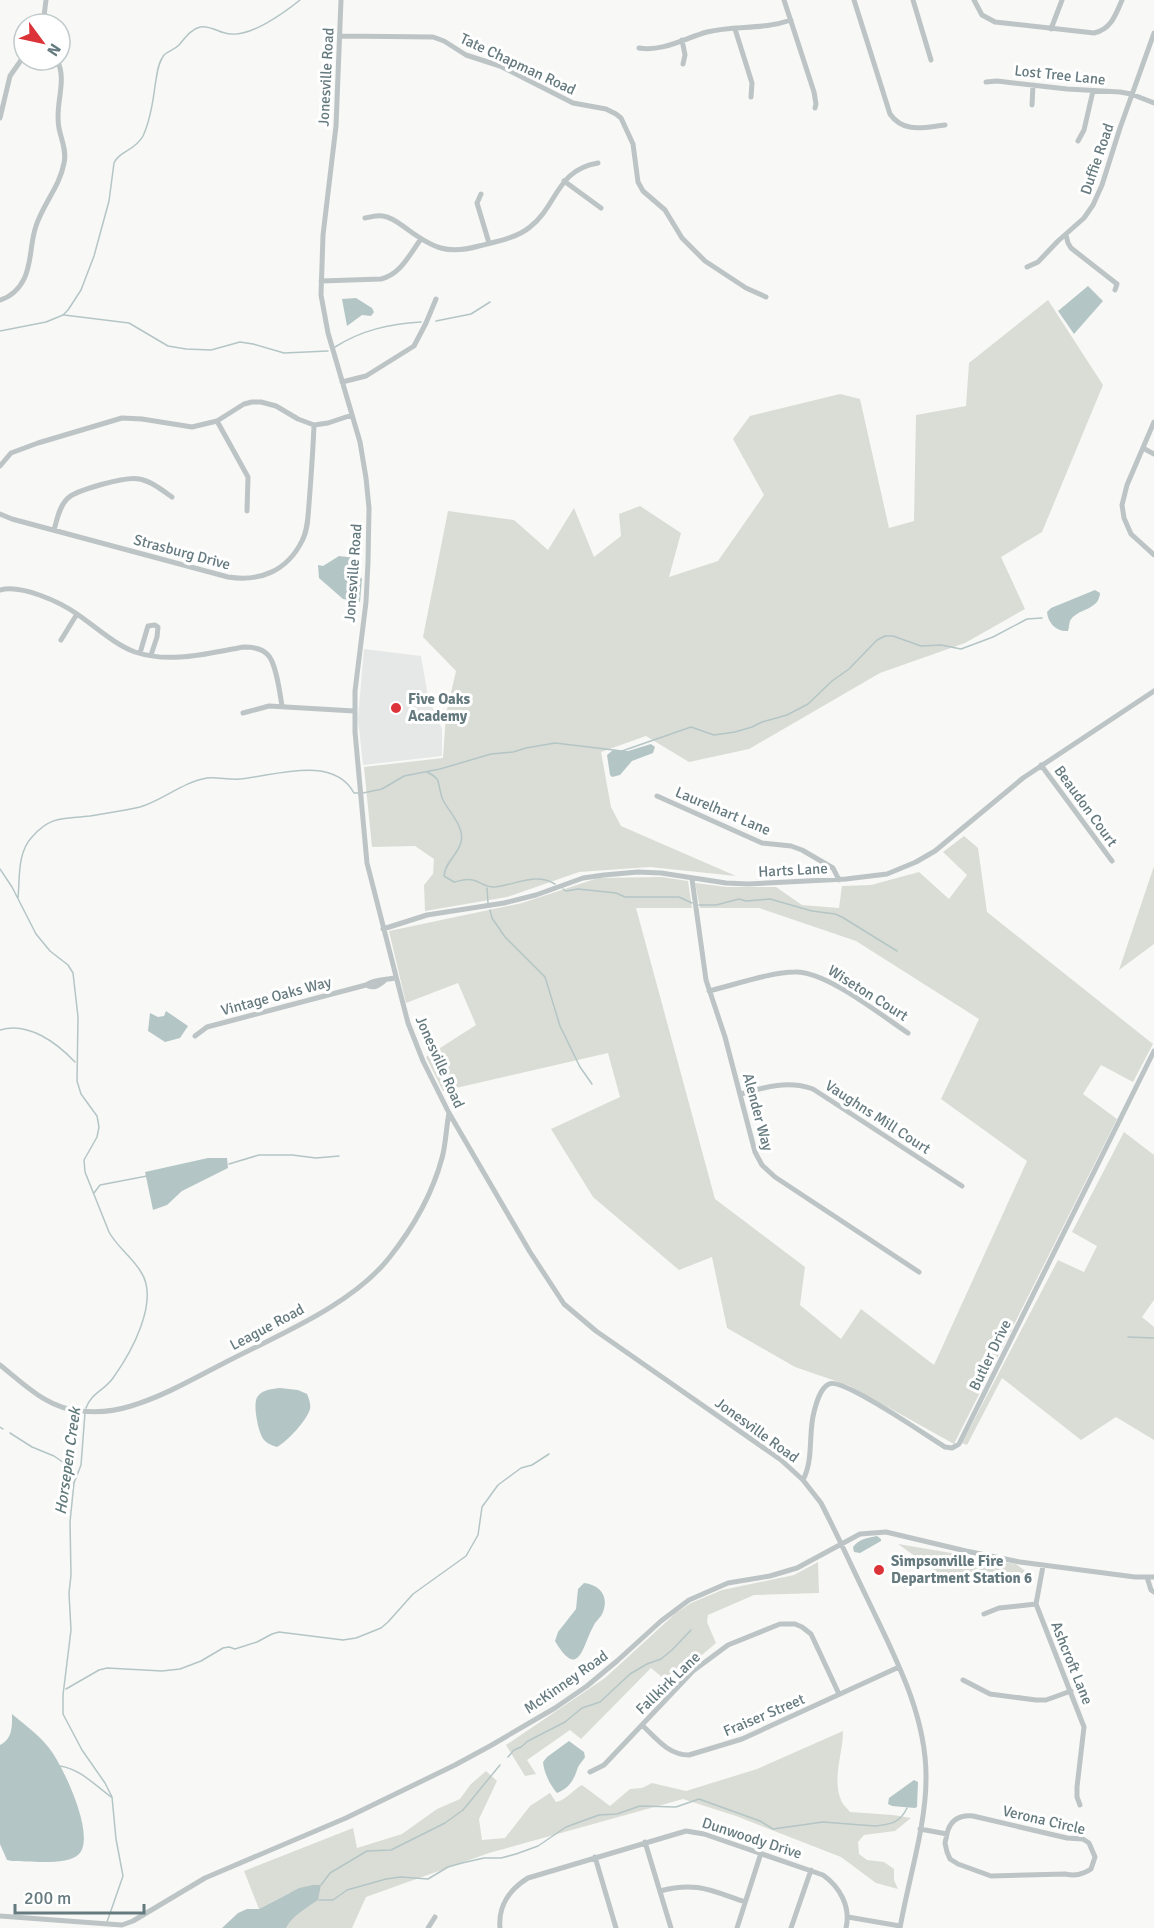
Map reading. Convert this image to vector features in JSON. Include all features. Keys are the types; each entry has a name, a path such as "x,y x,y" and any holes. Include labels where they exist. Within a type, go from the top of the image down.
{"street":[{"name":"Jonesville Road","path":"341,0 336,126 324,220 321,281 324,314 364,462 369,518 367,589 357,661 354,711 367,863 395,978 414,1040 449,1113 530,1252 564,1304 598,1332 781,1460 803,1480 821,1503 898,1667 914,1705 924,1745 926,1793 900,1927"},
{"path":"784,0 814,92 815,108"},
{"path":"854,0 890,114 899,124 910,128 945,124"},
{"path":"913,0 931,60"},
{"path":"974,0 982,15 995,22 1089,33 1101,32 1111,23 1122,0"},
{"path":"1051,29 1062,0"},
{"path":"639,48 654,49 717,30 765,27 791,20"},
{"path":"735,28 752,83 751,97"},
{"name":"Duffie Road","path":"1027,267 1035,264 1084,218 1097,197 1154,33"},
{"name":"Tate Chapman Road","path":"340,36 433,37 466,55 500,66 573,103 614,112 621,118 633,144 638,182 642,191 665,210 685,242 710,265 746,288 766,297"},
{"path":"682,40 685,56 683,64"},
{"path":"0,118 8,83 13,72"},
{"path":"0,300 15,292 24,279 35,226 58,182 65,162 64,145 58,126 62,72"},
{"name":"Lost Tree Lane","path":"986,82 997,81 1131,94 1154,103"},
{"path":"1032,105 1033,85"},
{"path":"1078,141 1084,130 1093,91"},
{"path":"365,218 385,216 421,239 446,250 463,250 517,235 531,227 542,215 564,181 581,167 598,163"},
{"path":"564,181 601,208"},
{"path":"481,194 477,202 489,243"},
{"path":"1066,235 1071,248 1117,284 1114,290"},
{"path":"321,281 390,277 400,269 421,239"},
{"path":"342,382 366,376 414,346 436,299"},
{"path":"0,466 11,453 122,418 192,427 217,421 244,404 252,402 276,406 314,425 352,415"},
{"path":"217,421 248,477 247,511"},
{"path":"1154,422 1125,492 1123,514 1131,534 1154,555"},
{"name":"Strasburg Drive","path":"0,514 228,577 245,580 264,576 289,561 303,540 308,516 314,425"},
{"path":"1143,448 1154,454"},
{"path":"54,530 60,510 66,500 73,495 104,484 129,478 141,479 155,485 172,497"},
{"path":"0,590 17,589 35,594 77,614 119,644 140,653 177,659 254,647 268,654 272,661 282,706"},
{"path":"61,640 77,614"},
{"path":"140,653 148,626 155,625 158,627 157,637 151,655"},
{"name":"Harts Lane","path":"383,929 427,915 489,906 536,895 591,876 648,873 748,884 839,880 887,874 924,858 946,843 1041,765 1154,691"},
{"path":"243,713 260,707 282,706 354,711"},
{"name":"Beaudon Court","path":"1041,765 1112,861"},
{"name":"Laurelhart Lane","path":"657,796 762,843 791,846 802,850 833,868 839,880"},
{"name":"Alender Way","path":"692,879 702,940 704,971 726,1036 755,1152 766,1169 919,1272"},
{"name":"Wiseton Court","path":"709,991 788,972 810,973 832,983 908,1033"},
{"name":"Vintage Oaks Way","path":"195,1036 207,1027 366,985 373,980 384,981 395,978"},
{"name":"Butler Drive","path":"803,1480 809,1462 814,1412 821,1394 831,1383 843,1385 872,1401 945,1447 954,1448 959,1444 1154,1051"},
{"name":"Vaughns Mill Court","path":"741,1094 786,1084 800,1084 813,1089 962,1186"},
{"name":"League Road","path":"0,1365 47,1401 63,1408 92,1412 130,1406 176,1387 294,1327 334,1304 366,1281 399,1246 423,1206 442,1158 449,1113"},
{"name":"McKinney Road","path":"0,1916 122,1926 140,1918 211,1875 346,1818 500,1740 555,1708 587,1686 661,1621 689,1600 728,1583 770,1576 797,1568 840,1543 865,1533 886,1532 1043,1566 1154,1577"},
{"path":"984,1614 999,1608 1036,1604 1043,1566"},
{"path":"1147,1577 1154,1592"},
{"name":"Ashcroft Lane","path":"1036,1604 1084,1727 1077,1787 1080,1805"},
{"name":"Fallkirk Lane","path":"590,1772 604,1765 691,1673 725,1647 783,1623 799,1625 811,1634 839,1694"},
{"name":"Fraiser Street","path":"642,1725 670,1751 680,1755 689,1755 742,1739 898,1667"},
{"path":"963,1680 990,1694 1036,1700 1046,1700 1071,1690"},
{"name":"Verona Circle","path":"973,1816 1066,1838 1083,1839 1089,1843 1095,1857 1091,1869 1075,1876 1065,1874 991,1876 950,1859 945,1843 947,1834 948,1827 955,1818 973,1816"},
{"path":"920,1829 947,1834"},
{"name":"Dunwoody Drive","path":"500,1928 504,1902 519,1884 539,1874 679,1832 692,1831 824,1875 835,1885 844,1900 848,1917"},
{"path":"645,1842 671,1928"},
{"path":"737,1928 761,1853"},
{"path":"595,1857 616,1928"},
{"path":"791,1928 811,1870"},
{"path":"660,1891 684,1886 693,1887 745,1902"},
{"path":"428,1928 435,1917"},
{"path":"846,1928 848,1917 900,1927"}],"shaded area":[{"path":"1088,286 1103,301 1074,334 1058,311"},
{"path":"356,298 372,308 374,312 371,316 362,315 347,326 342,299"},
{"path":"1048,300 1103,385 1042,532 1001,557 1025,609 965,643 880,673 749,749 689,762 646,736 601,752 611,807 621,826 736,876 650,867 579,872 507,897 425,911 424,885 433,874 434,859 415,846 372,847 364,767 443,758 446,714 456,671 423,637 448,511 514,520 548,550 574,508 594,557 621,536 619,514 640,506 681,533 669,577 718,561 764,495 733,439 750,416 840,394 860,399 889,528 914,521 916,415 966,406 969,363"},
{"path":"339,556 355,558 356,576 362,578 360,602 343,599 319,578 318,565 323,566"},
{"path":"1095,590 1100,593 1099,599 1073,617 1068,631 1060,630 1051,623 1047,612 1051,608"},
{"name":"Five Oaks Academy","path":"364,649 421,656 428,697 442,729 442,756 363,765 358,719"},
{"path":"651,744 655,747 653,753 632,761 620,775 612,777 610,775 607,755 613,750 628,751"},
{"path":"964,836 978,848 987,912 1153,1044 1133,1082 1101,1065 1083,1094 1117,1119 954,1444 850,1386 795,1367 727,1328 712,1257 679,1270 593,1197 551,1129 620,1097 608,1053 443,1091 426,1057 476,1025 458,983 406,1003 389,931 522,903 598,878 662,877 688,881 692,908 636,908 715,1199 805,1267 800,1305 841,1339 861,1309 934,1365 1027,1161 941,1099 979,1019 856,941 759,908 700,908 695,883 727,887 776,887 802,905 839,908 842,886 871,885 919,872 949,899 967,875 943,852"},
{"path":"1154,866 1154,944 1119,970"},
{"path":"166,1011 188,1026 180,1038 165,1042 148,1031 150,1013 158,1017 164,1016"},
{"path":"1124,1132 1154,1155 1154,1300 1142,1317 1154,1327 1154,1440 1116,1417 1081,1440 1002,1378 967,1445 962,1443 1058,1260 1084,1272 1097,1246 1072,1232"},
{"path":"208,1158 227,1158 228,1168 182,1191 167,1205 153,1210 145,1172"},
{"path":"280,1388 298,1390 307,1394 310,1407 305,1419 296,1430 277,1447 270,1445 262,1437 257,1423 256,1399 263,1392"},
{"path":"877,1536 881,1541 860,1553 854,1552 853,1547 858,1542"},
{"path":"898,1544 1016,1564 1028,1573 972,1575 955,1585"},
{"path":"818,1562 819,1593 754,1595 708,1615 707,1622 716,1643 669,1683 651,1668 581,1739 570,1730 527,1760 536,1774 525,1776 506,1745 605,1678 676,1613 691,1603 722,1590 794,1575"},
{"path":"584,1583 595,1586 602,1592 605,1606 583,1650 575,1659 563,1653 555,1641 558,1632 576,1609 578,1589"},
{"path":"12,1714 48,1747 70,1787 84,1833 83,1845 79,1854 74,1858 38,1862 12,1861 7,1860 0,1844 0,1745 10,1736"},
{"path":"843,1731 838,1783 843,1804 850,1812 911,1818 895,1831 864,1835 858,1842 859,1854 867,1860 884,1862 894,1869 894,1880 898,1889 876,1883 841,1857 736,1816 683,1799 489,1853 366,1897 352,1928 286,1928 296,1916 318,1900 289,1893 259,1909 244,1871 353,1828 357,1848 402,1834 437,1809 460,1799 471,1784 486,1771 497,1781 479,1819 482,1840 505,1838 530,1806 550,1793 556,1802 582,1785 610,1806 630,1789 642,1788 652,1783 686,1791 757,1769"},
{"path":"569,1741 584,1752 585,1757 570,1784 557,1793 548,1779 543,1762"},
{"path":"914,1780 918,1782 917,1807 888,1804 889,1798"},
{"path":"321,1885 318,1900 296,1916 286,1928 222,1928 238,1913 247,1909 259,1909 299,1888"}],"waterway":[{"path":"0,331 46,322 63,315 81,290 94,256 109,201 114,163 116,159 136,145 143,136 151,111 159,66 164,55 177,47 188,34 197,28 208,27 223,33 239,34 258,28 300,0"},
{"path":"436,321 471,314 490,302"},
{"path":"64,315 129,323 168,346 186,349 211,350 240,342 284,353 328,351"},
{"path":"335,347 355,336 376,329 421,322"},
{"path":"363,793 382,789 404,776 440,769 491,754 555,743 622,751 691,727 714,735 735,732 787,715 808,704 832,681 849,669 877,640 885,636 893,636 921,646 941,645 961,649 993,637 1027,619 1042,618"},
{"path":"18,898 20,866 27,843 39,830 52,821 140,807 190,783 207,778 240,779 302,770 318,771 332,774 344,781 354,793 358,793"},
{"path":"427,772 437,779 443,800 456,820 462,836 444,876 454,882 471,879 492,887 533,879 555,884"},
{"name":"Horsepen Creek","path":"0,869 36,934 50,951 68,965 73,973 78,1017 77,1081 81,1094 97,1116 99,1127 97,1137 84,1160 85,1172 109,1232 141,1272 146,1284 145,1312 135,1341 113,1378 91,1399 86,1408"},
{"path":"487,888 488,903"},
{"path":"563,889 616,893 625,897 679,897 692,903"},
{"path":"699,905 716,905 739,899 746,901 770,899 812,911 835,914 897,951"},
{"path":"490,910 492,918 505,937 545,977 560,1026 580,1067 592,1084"},
{"path":"0,1030 11,1028 31,1031 51,1041 75,1062"},
{"path":"229,1164 259,1155 316,1158 339,1156"},
{"path":"94,1193 100,1185 147,1176"},
{"path":"1128,1337 1154,1338"},
{"name":"Horsepen Creek","path":"85,1413 81,1465 74,1483 70,1522 71,1630 63,1695 63,1714 82,1750 112,1797 116,1839 123,1876 107,1922"},
{"path":"10,1433 64,1463 73,1482"},
{"path":"66,1689 99,1670 107,1668 162,1671 180,1669 201,1661 223,1648 235,1649 279,1632 343,1640 356,1638 381,1628 413,1594 466,1556 478,1535 482,1507 498,1485 521,1468 532,1465 549,1454"},
{"path":"508,1757 514,1750 565,1722 582,1708 600,1702 630,1674 661,1659 691,1630"},
{"path":"321,1885 330,1873 367,1851 391,1850 445,1823 463,1810 500,1765"},
{"path":"60,1766 81,1774 111,1797"},
{"path":"319,1900 333,1900 347,1890 386,1879 401,1877 428,1879 448,1867 462,1863 516,1854 538,1846 566,1827 599,1815 617,1814 640,1806 676,1807 699,1799 760,1821 773,1829 823,1822 875,1826 898,1820 907,1808"}],"place":[{"name":"Five Oaks Academy","path":"396,708"},
{"name":"Simpsonville Fire Department Station 6","path":"879,1570"}]}
